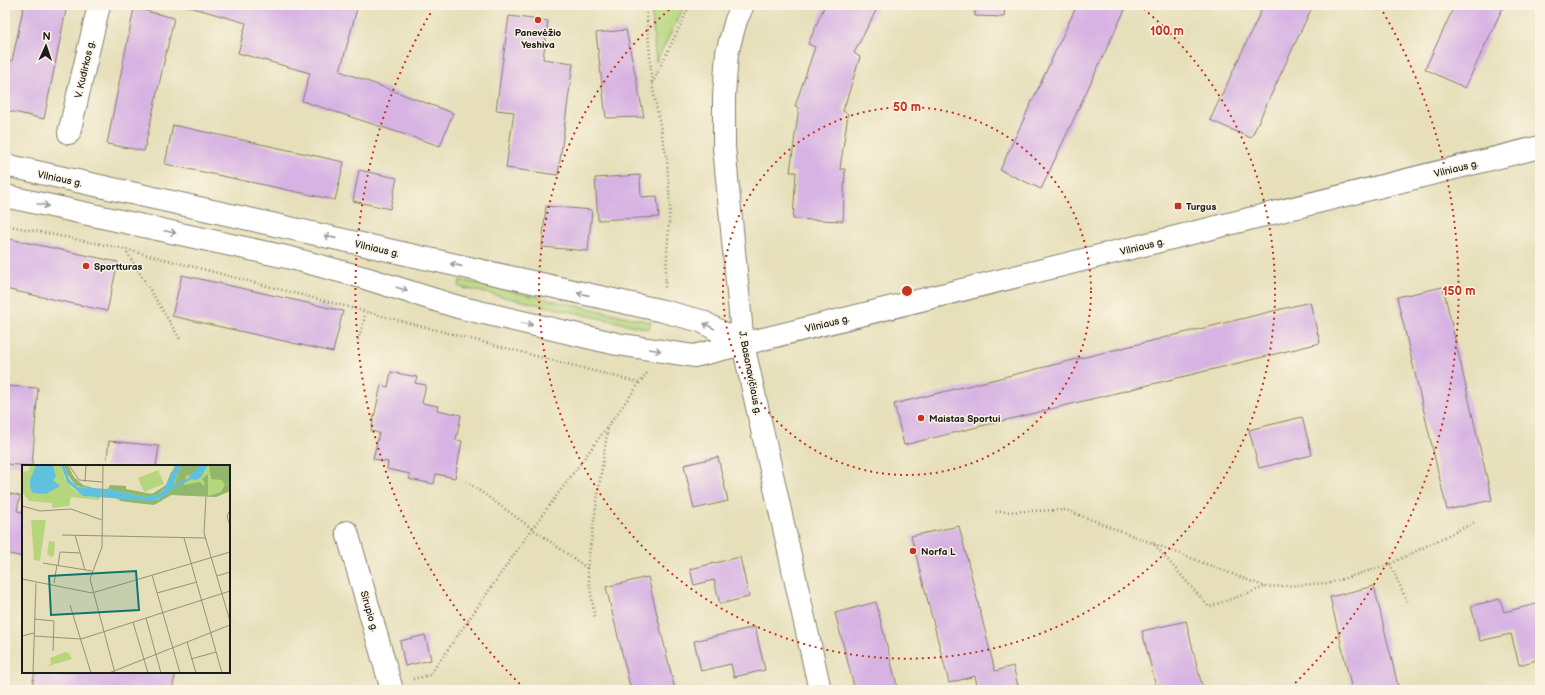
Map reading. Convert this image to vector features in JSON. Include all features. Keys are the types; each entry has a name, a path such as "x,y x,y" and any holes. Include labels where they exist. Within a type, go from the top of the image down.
{"main road":[{"name":"V. Kudirkos g.","path":"69,133 99,5"},
{"name":"J. Basanavičiaus g.","path":"743,5 727,53 724,103 724,146 743,344 820,690"},
{"name":"Vilniaus g.","path":"5,196 291,258 365,278 472,310 617,344 694,356 1540,147"},
{"name":"Vilniaus g.","path":"5,166 663,311 702,321 743,344"},
{"name":"Sirupio g.","path":"347,532 391,687"}],"path":[{"path":"646,5 652,84 667,160 670,206 663,311"},
{"path":"652,84 690,5"},
{"path":"5,226 125,249 312,297 366,313 640,383"},
{"path":"125,249 180,339"},
{"path":"358,340 366,313"},
{"path":"391,687 430,675 532,529 647,374 653,350"},
{"path":"595,619 587,568 609,425"},
{"path":"466,482 587,568"},
{"path":"996,512 1066,510 1266,587"},
{"path":"1151,542 1209,608 1266,587 1330,583 1390,564 1475,522"},
{"path":"1390,564 1407,601"}],"green space":[{"path":"651,5 685,5 656,62"},
{"path":"460,280 651,322 649,329 459,287"}],"building":[{"path":"24,5 67,5 44,119 5,110 5,59 12,61"},
{"path":"183,5 358,5 340,71 453,113 440,146 302,101 310,73 238,53 246,23"},
{"path":"825,5 879,5 854,53 860,57 843,111 848,114 840,169 845,169 843,221 793,219 796,172 790,172 799,107 795,106 815,47 808,44"},
{"path":"975,5 1005,5 1004,17 975,16"},
{"path":"1077,5 1127,5 1041,189 1000,170"},
{"path":"1264,5 1313,5 1251,138 1210,120"},
{"path":"1455,5 1504,5 1465,88 1425,69"},
{"path":"134,8 174,18 144,151 107,144"},
{"path":"509,16 548,21 543,59 573,63 558,175 506,168 514,112 496,110"},
{"path":"626,30 644,117 606,118 596,33"},
{"path":"173,125 344,162 335,200 165,164"},
{"path":"359,170 397,178 390,209 353,201"},
{"path":"640,175 641,197 657,196 659,217 598,220 595,178"},
{"path":"546,206 592,210 588,251 542,247"},
{"path":"5,238 118,262 107,311 5,289"},
{"path":"182,275 343,311 333,352 172,316"},
{"path":"1443,287 1492,500 1447,510 1397,297"},
{"path":"1310,302 1320,343 904,445 894,404"},
{"path":"391,372 417,377 415,383 426,385 422,403 438,406 437,410 461,415 456,440 462,441 455,478 436,474 434,484 409,479 410,474 387,469 388,462 373,459 379,433 371,431 381,385 388,387"},
{"path":"5,386 38,388 32,465 5,464"},
{"path":"1302,417 1312,455 1259,468 1249,430"},
{"path":"109,441 159,446 156,465 106,465"},
{"path":"718,457 728,501 694,509 684,465"},
{"path":"5,493 20,496 17,511 22,512 22,557 5,553"},
{"path":"959,526 995,671 1013,666 1019,690 978,690 975,676 949,683 911,536"},
{"path":"740,557 749,597 720,604 714,580 694,585 690,569"},
{"path":"648,577 675,690 631,690 606,587"},
{"path":"1374,586 1399,690 1352,690 1330,597"},
{"path":"1500,599 1504,612 1540,603 1540,659 1519,665 1511,634 1480,641 1471,606"},
{"path":"876,602 898,690 855,690 835,613"},
{"path":"1186,621 1203,690 1157,690 1142,631"},
{"path":"755,627 765,670 734,677 731,664 701,671 694,641"},
{"path":"425,635 431,660 405,666 400,641"},
{"path":"35,673 161,673 175,676 172,690 31,690"}],"place":[{"name":"Panevėžio Yeshiva","path":"538,20"},
{"name":"Turgus","path":"1178,206"},
{"name":"Sportturas","path":"86,266"},
{"name":"Maistas Sportui","path":"921,418"},
{"name":"Norfa L","path":"913,551"}]}
